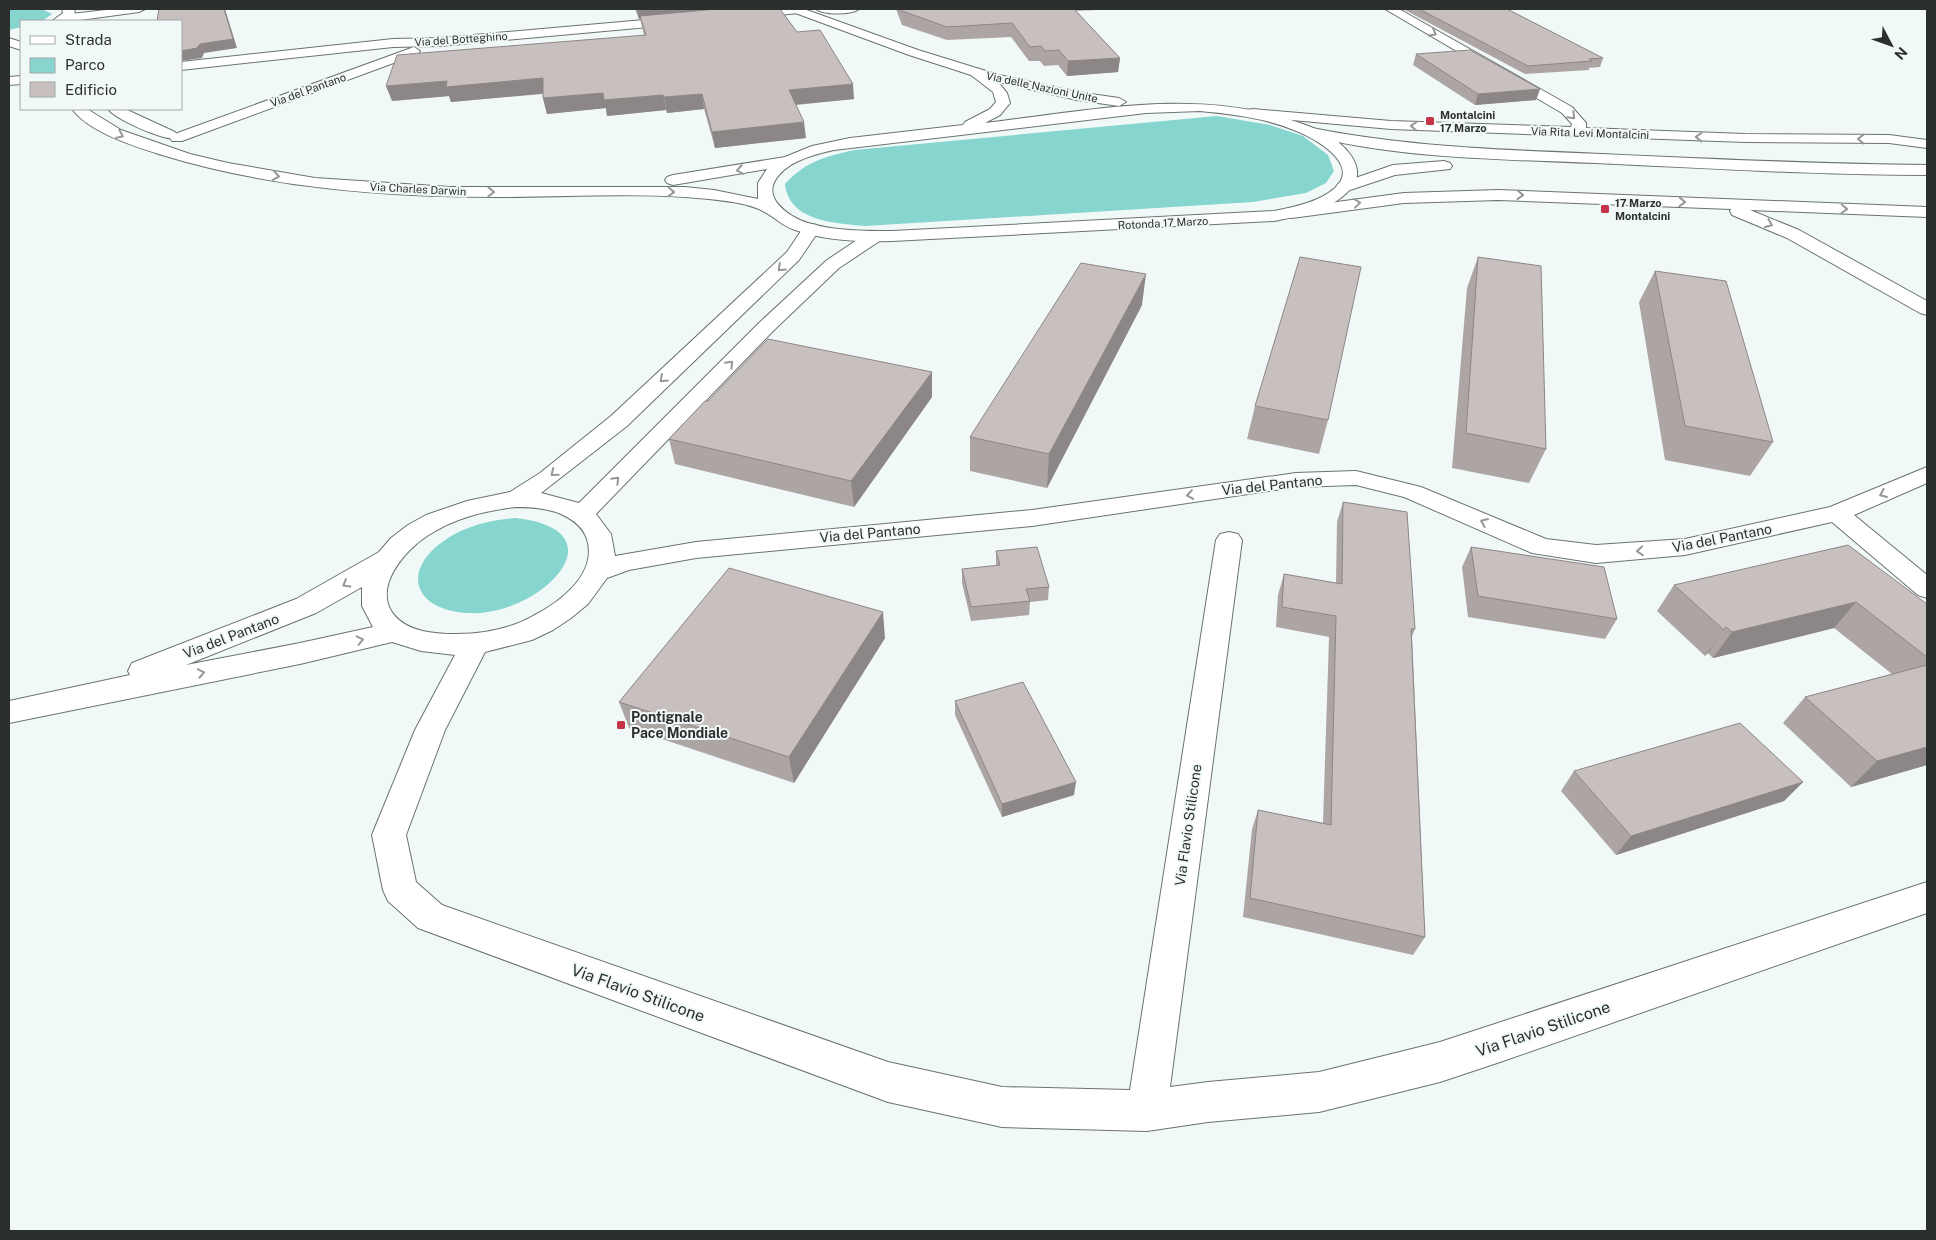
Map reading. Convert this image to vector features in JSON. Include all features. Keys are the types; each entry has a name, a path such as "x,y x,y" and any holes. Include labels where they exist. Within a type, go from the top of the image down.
{"main road":[{"path":"65,15 115,9"},
{"path":"65,15 139,9"},
{"path":"761,9 736,16 796,10"},
{"path":"822,9 853,9"},
{"path":"1390,9 1567,110 1579,123 1578,130 1572,132"},
{"name":"Via delle Nazioni Unite","path":"796,10 969,70 1076,96 1175,108"},
{"name":"Via del Botteghino","path":"182,66 393,43 439,42 692,20"},
{"name":"Via del Pantano","path":"177,138 439,42"},
{"name":"Via delle Nazioni Unite","path":"953,131 986,118 997,111 1003,104 999,90 969,70"},
{"path":"771,208 766,201 764,192 767,180 777,168 788,161 820,149 846,143 1175,108 1207,108 1253,114 1312,132 1362,143 1420,150 1641,161 1927,170"},
{"name":"Via Charles Darwin","path":"80,110 108,129 150,147 202,162 276,176 362,186 442,191 694,193 734,198 771,208"},
{"path":"117,110 153,129 204,146"},
{"name":"Via Rita Levi Montalcini","path":"1253,114 1368,124 1745,138 1889,139 1927,144"},
{"path":"1312,132 1333,145 1348,162 1350,174 1344,187"},
{"path":"1889,139 1927,138"},
{"name":"Via Charles Darwin","path":"250,157 316,168 381,175 509,180 672,180 725,173 788,161"},
{"name":"Rotonda 17 Marzo","path":"771,208 790,221 811,229 840,235 875,236 1235,219 1292,212 1326,200 1344,187 1393,170 1425,166 1469,165 1927,181"},
{"path":"1292,212 1377,200 1459,195 1519,195 1927,212"},
{"path":"1710,203 1741,212 1793,234 1927,309"},
{"path":"1793,234 1790,225 1791,218 1805,207"},
{"name":"Via del Pantano","path":"516,499 548,478 619,421 794,256 811,229"},
{"path":"582,514 766,327 834,264 875,236"},
{"name":"Via del Pantano","path":"598,572 624,562 696,550 1032,518 1296,480 1356,478 1412,492 1540,547 1596,554 1685,547 1837,513 1927,474"},
{"name":"Via del Pantano","path":"67,698 151,668 306,606 388,558 408,538 422,528 450,514 479,505 516,499 554,503 582,514 596,528 602,542 602,556 598,572 575,600 553,617 510,637 475,644 457,645 414,639 396,631 383,620 375,604 375,583 388,558"},
{"path":"1837,513 1927,589"},
{"name":"Via Flavio Stilicone","path":"1147,1111 1229,540"},
{"name":"Via del Pantano","path":"9,712 67,698 274,659 396,631"},
{"name":"Via Flavio Stilicone","path":"475,644 430,730 389,835 400,890 430,917 888,1082 1002,1107 1147,1111 1208,1102 1319,1092 1440,1062 1927,898"}],"green space":[{"path":"9,10 44,10 52,14 43,20 20,20 20,27 9,30"},
{"path":"1217,116 1270,125 1303,136 1328,155 1334,171 1326,183 1306,193 1253,202 865,226 841,224 804,213 788,197 785,184 801,170 816,161 854,150"},
{"path":"516,518 548,526 565,539 568,555 560,572 543,588 521,602 495,611 469,613 435,605 425,597 419,586 418,575 423,563 433,550 448,538 472,526"}],"building":[{"path":"159,9 224,9 233,39 200,44 197,48 182,51 182,20 157,20"},
{"path":"717,9 780,9 797,32 820,30 853,84 789,90 804,122 712,132 702,94 604,100 603,93 543,98 543,78 446,87 447,81 386,86 397,55 646,35 640,16"},
{"path":"901,9 1074,9 1120,58 1068,61 1059,50 1045,51 1041,46 1030,47 1012,23 947,27"},
{"path":"1419,9 1507,9 1603,58 1589,59 1592,61 1528,66"},
{"path":"1470,50 1540,89 1478,94 1416,54"},
{"path":"1300,257 1361,267 1328,420 1255,406"},
{"path":"1478,257 1541,266 1546,449 1466,433"},
{"path":"1081,263 1146,274 1049,454 970,437"},
{"path":"1655,271 1726,281 1773,442 1685,426"},
{"path":"768,339 932,372 851,481 669,439"},
{"path":"1343,502 1407,512 1415,629 1411,629 1425,937 1250,898 1258,810 1331,825 1336,616 1282,607 1284,574 1342,584"},
{"path":"1848,545 1927,604 1927,657 1856,602 1732,632 1726,627 1724,630 1674,585"},
{"path":"1037,547 1049,587 1026,589 1030,601 971,607 962,569 1000,565 996,551"},
{"path":"1471,547 1604,567 1617,619 1478,596"},
{"path":"729,568 883,612 789,757 619,702"},
{"path":"1927,665 1927,747 1877,761 1805,697"},
{"path":"1023,682 1076,782 1002,804 955,701"},
{"path":"1740,723 1803,782 1631,836 1574,771"}],"place":[{"name":"Montalcini 17 Marzo","path":"1430,121"},
{"name":"17 Marzo Montalcini","path":"1605,209"},
{"name":"Pontignale Pace Mondiale","path":"621,725"}]}
